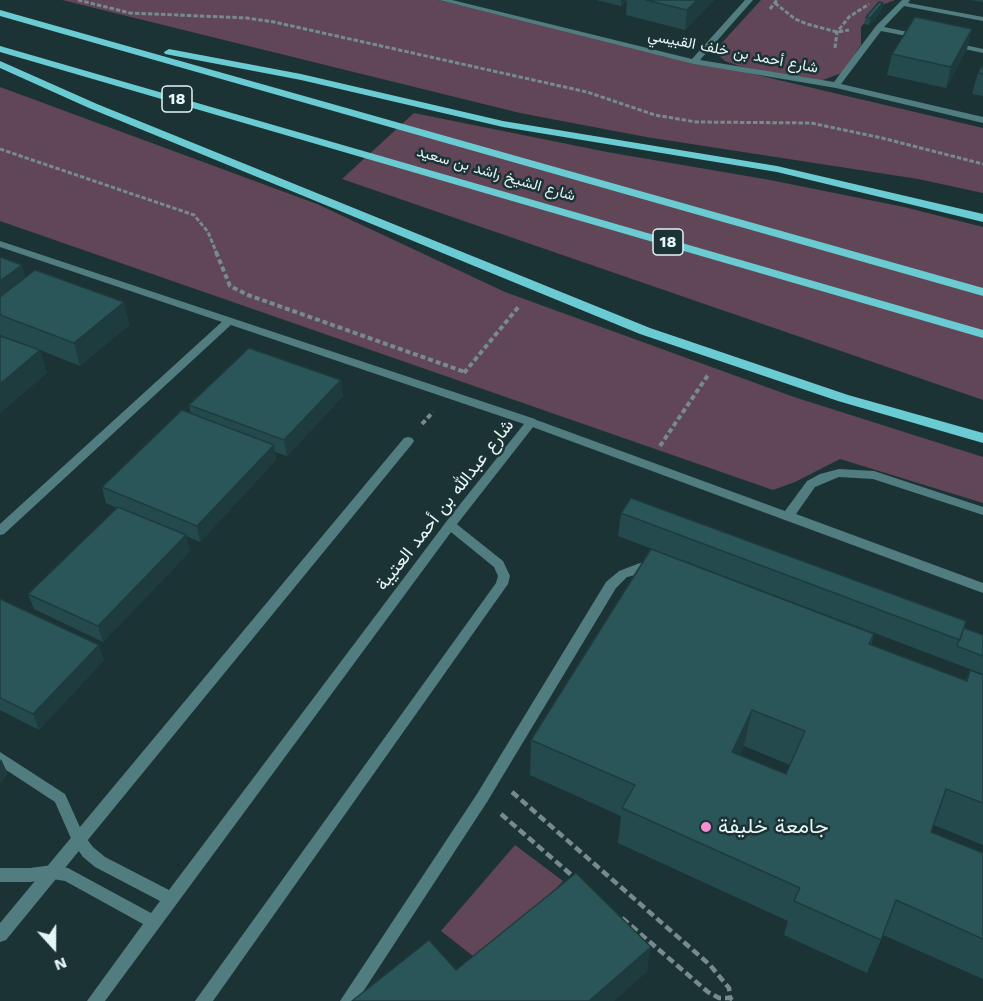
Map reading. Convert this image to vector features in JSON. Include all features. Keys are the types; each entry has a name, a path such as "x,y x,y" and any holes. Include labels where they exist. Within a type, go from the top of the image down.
{"main road":[{"name":"شارع الشيخ راشد بن سعيد","path":"0,13 983,292"},
{"path":"72,34 301,77 504,124 777,169 983,218"},
{"name":"شارع الشيخ راشد بن سعيد","path":"0,49 983,334"},
{"path":"0,64 93,106 645,331 843,398 983,438"}],"street":[{"name":"شارع أحمد بن خلف القبيسي","path":"443,0 694,62 836,85 983,120"},
{"path":"694,62 749,0"},
{"path":"836,85 879,28 904,2 983,20"},
{"path":"879,28 925,38"},
{"path":"948,43 983,51"},
{"name":"شارع عبدالله بن أحمد العتيبة","path":"0,244 531,422 450,525 95,1001"},
{"path":"0,531 229,321"},
{"path":"531,422 983,588"},
{"path":"0,935 408,441"},
{"path":"788,516 811,483 839,472 874,475 983,511"},
{"path":"203,1001 502,584 504,576 499,564 450,525"},
{"path":"348,1001 483,798 611,585 623,574 640,568 659,567 669,570"},
{"path":"0,758 60,798 78,838 88,852 100,862 172,899"},
{"path":"0,875 53,872 83,882 155,923"}],"path":[{"path":"78,0 130,13 156,16 247,18 274,22 587,92 655,115 696,122 811,123 871,135 983,164"},
{"path":"768,10 776,1 795,19 837,32 879,28"},
{"path":"835,51 837,32 849,17 868,4"},
{"path":"0,149 194,215 208,232 230,286 248,295 465,372"},
{"path":"408,441 536,286"},
{"path":"648,464 720,356"},
{"path":"495,777 710,965 729,988 732,999 719,998 708,992 614,912"},
{"path":"483,798 579,881"}],"shaded area":[{"path":"62,0 438,0 983,128 983,193 918,179 646,137 520,113"},
{"path":"761,0 895,0 877,7 861,27 861,45 842,73 820,81 807,81 739,66 725,61 718,55 718,47"},
{"path":"0,87 317,204 505,292 794,397 983,457 983,503 840,459 795,482 773,490 0,221"},
{"path":"414,113 607,152 770,180 904,207 983,227 983,400 342,179"},
{"path":"515,845 563,881 482,963 441,931"}],"building":[{"path":"646,0 697,0 687,10"},
{"path":"879,2 883,3 870,18 866,17"},
{"path":"915,17 972,29 951,67 892,54"},
{"path":"983,64 983,74 978,73"},
{"path":"0,257 22,265 0,281"},
{"path":"35,270 124,302 74,343 0,315 0,297"},
{"path":"0,336 40,350 0,384"},
{"path":"249,348 341,380 284,440 189,405"},
{"path":"182,410 274,445 197,526 102,487"},
{"path":"631,498 966,621 960,640 621,513"},
{"path":"118,507 186,535 98,626 28,594"},
{"path":"651,549 874,634 869,644 967,681 970,670 983,675 983,803 946,789 931,832 983,853 983,939 896,900 881,940 794,901 800,888 622,808 635,785 531,740","holes":["752,710 805,731 786,774 732,752"]},
{"path":"0,599 99,645 33,714 0,698"},
{"path":"964,628 983,635 983,656 957,646"},
{"path":"576,873 651,947 589,1001 352,1001 429,940 456,970"}],"place":[{"name":"جامعة خليفة","path":"706,827"}]}
